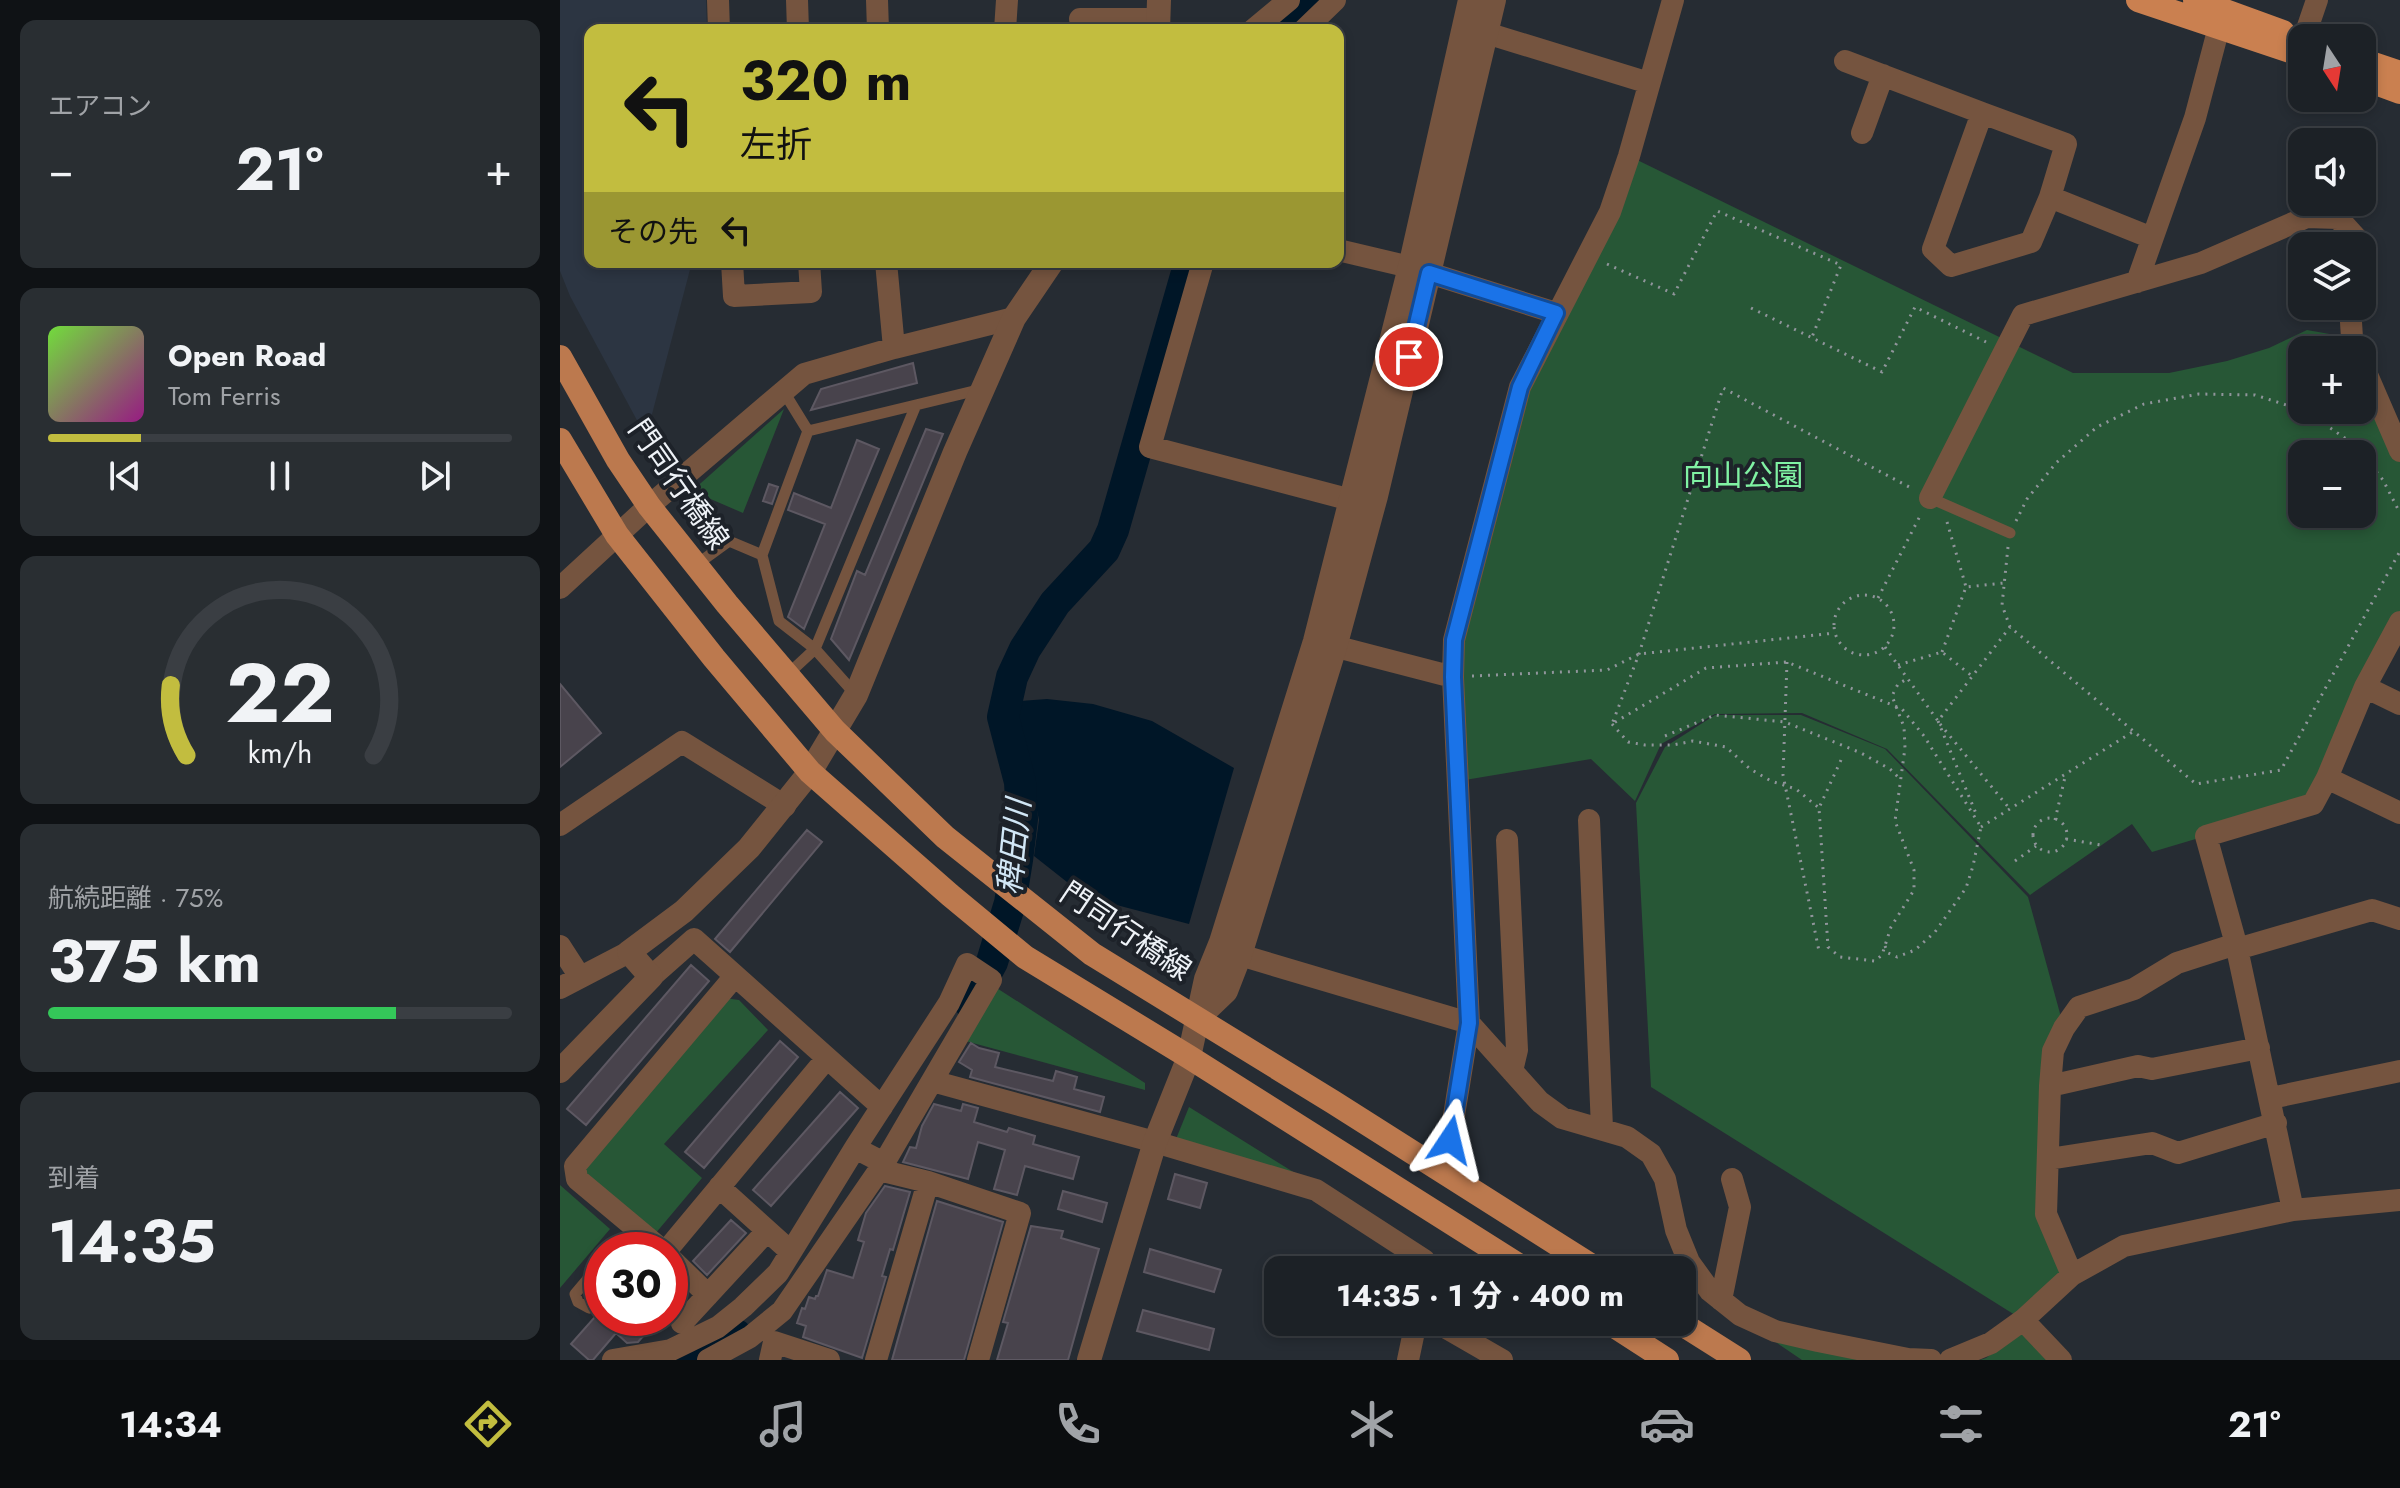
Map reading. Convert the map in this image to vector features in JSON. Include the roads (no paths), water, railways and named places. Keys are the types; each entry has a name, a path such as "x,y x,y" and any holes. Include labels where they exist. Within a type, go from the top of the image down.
{"highway":[{"path":"2138,0 2219,27 2288,43"},
{"path":"2195,0 2288,40"},
{"path":"2376,65 2400,73"},
{"path":"2376,83 2400,92"}],"main road":[{"name":"門司行橋線","path":"560,357 618,460 649,506 696,565 835,731 945,837 1092,954 1576,1256"},
{"path":"560,440 617,535 714,658 810,772 950,895 1025,957 1504,1256"},
{"path":"1696,1333 1739,1360"},
{"path":"1630,1336 1667,1360"}],"street":[{"path":"718,0 719,24"},
{"path":"797,0 798,24"},
{"path":"877,0 878,24"},
{"path":"1005,24 1007,0"},
{"path":"1260,24 1289,0"},
{"path":"1310,24 1335,0"},
{"path":"1089,1360 1155,1142 1189,1057 1198,1018 1226,991 1231,949 1325,644 1376,496 1420,270 1474,30 1470,0"},
{"path":"1474,30 1494,0"},
{"path":"1439,1168 1450,1140 1469,1023 1453,677 1454,640 1520,387 1610,212 1673,0"},
{"path":"2309,24 2317,0"},
{"path":"1080,19 1158,16"},
{"path":"2137,282 2195,118 2219,27"},
{"path":"1474,30 1649,83"},
{"path":"1845,61 2066,144 2050,197 2031,242 1951,266 1933,249 1982,113"},
{"path":"1862,133 1883,75"},
{"path":"2050,197 2152,238"},
{"path":"1935,500 2023,315 2201,263 2307,217 2338,218 2351,232"},
{"path":"1344,251 1420,270 1556,313"},
{"path":"732,268 734,296 811,292 809,268"},
{"path":"887,268 894,348"},
{"path":"560,988 629,952 684,911 749,848 810,772 856,695 1014,318 1048,268"},
{"path":"1201,268 1150,447 1351,500"},
{"path":"1325,644 1351,500 1420,270"},
{"path":"560,588 649,506 804,374 1014,318"},
{"path":"2376,395 2400,451"},
{"path":"2293,1210 2236,946 2206,836 2313,804 2365,687 2400,622"},
{"path":"1325,644 1453,677"},
{"path":"2365,687 2400,704"},
{"path":"560,825 682,742 785,806"},
{"path":"2327,778 2400,813"},
{"path":"1589,820 1602,1128"},
{"path":"1507,840 1517,1050 1512,1071"},
{"path":"2072,1275 2046,1214 2053,1051 2079,1007 2134,989 2177,963 2236,946 2372,910 2400,919"},
{"path":"560,1071 651,977 694,939 882,1107"},
{"path":"560,946 580,977"},
{"path":"1231,949 1469,1023 1540,1102 1562,1118 1627,1137 1651,1154 1665,1179 1676,1230 1689,1262 1710,1291 1740,1315 1775,1331 1908,1359 1931,1360"},
{"path":"629,952 651,977"},
{"path":"613,1360 671,1350 718,1327 778,1273 949,1003 967,964 991,980 882,1166 782,1311 750,1337 708,1360"},
{"path":"635,1232 577,1179 575,1166 735,976"},
{"path":"2050,1086 2138,1066 2152,1069 2259,1048"},
{"path":"668,1232 719,1187 827,1058"},
{"path":"2271,1098 2400,1071"},
{"path":"932,1081 1316,1190 1418,1256"},
{"path":"2049,1159 2152,1143 2178,1153 2276,1123"},
{"path":"855,1148 882,1166 1020,1213 978,1360"},
{"path":"1721,1300 1740,1207 1732,1179"},
{"path":"876,1360 928,1182"},
{"path":"719,1187 791,1252"},
{"path":"1950,1360 1991,1343 2023,1320 2072,1275 2124,1246 2293,1210 2400,1200"},
{"path":"688,1317 767,1231"},
{"path":"688,1276 708,1295"},
{"path":"2023,1320 2061,1360"},
{"path":"1408,1360 1413,1336"},
{"path":"1460,1336 1502,1360"},
{"path":"750,1337 772,1351 829,1360"}],"lane":[{"path":"808,431 983,389"},
{"path":"784,392 808,431"},
{"path":"787,675 815,649 916,405"},
{"path":"808,431 762,555 779,621 815,649 856,695"},
{"path":"1935,500 2010,533"},
{"path":"696,565 729,541 762,555"}],"waterway":[{"name":"稗田川","path":"1290,24 1317,0"},
{"name":"稗田川","path":"970,1003 992,962 1010,903 1017,860 1022,819 1020,782 1003,717 1012,677 1025,649 1055,603 1104,550 1113,530 1188,268"},
{"name":"稗田川","path":"685,1360 736,1335"}],"park label":[{"name":"向山公園","path":"1743,475"}]}
